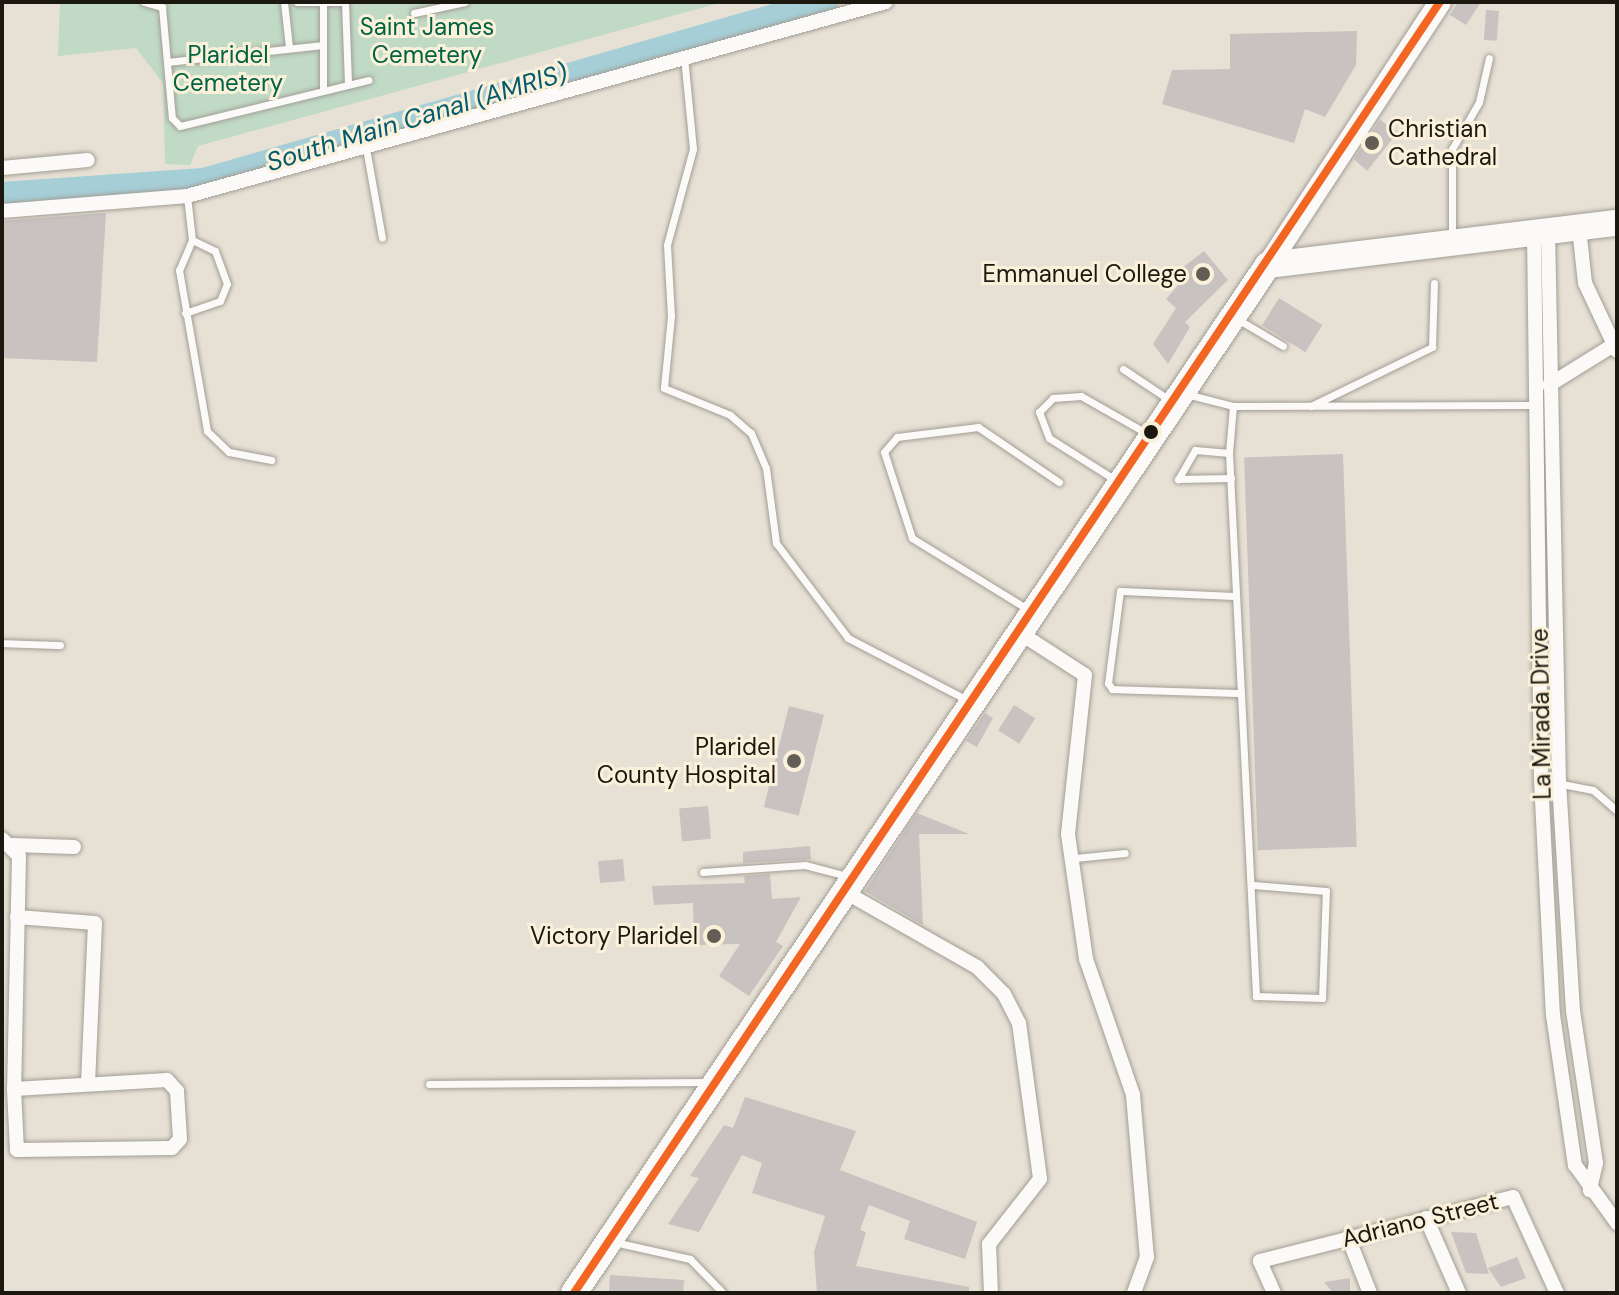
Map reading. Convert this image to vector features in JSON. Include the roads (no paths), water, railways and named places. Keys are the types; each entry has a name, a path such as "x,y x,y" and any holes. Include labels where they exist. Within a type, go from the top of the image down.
{"highway":[{"path":"574,1293 1268,265 1617,223"}],"main road":[{"path":"1268,265 1440,2"}],"street":[{"path":"2,211 187,196 886,2"},
{"path":"2,168 88,160"},
{"path":"1549,385 1615,348 1585,283 1579,228"},
{"name":"La Mirada Drive","path":"1541,232 1541,780 1550,957 1575,1165 1590,1190 1617,1223"},
{"name":"La Mirada Drive","path":"1541,276 1549,385 1543,405 1559,782 1570,955 1596,1163 1590,1190"},
{"path":"1026,622 1085,675 1068,792 1086,959 1133,1095 1147,1257 1134,1293"},
{"path":"14,1089 88,1084 174,1084 178,1144 24,1153 15,1142 14,1089 17,917 8,842 74,847"},
{"path":"850,885 977,967 1019,1023 1040,1179 989,1244 991,1293"},
{"path":"17,917 95,923 88,1084"},
{"path":"1550,957 1570,955"},
{"name":"Adriano Street","path":"1274,1293 1260,1261 1513,1197 1557,1293"},
{"path":"1426,1218 1459,1293"},
{"path":"1348,1237 1370,1293"}],"lane":[{"path":"144,2 162,7 172,118 180,126 368,80"},
{"path":"284,2 289,47"},
{"path":"297,2 342,2 348,84"},
{"path":"414,13 465,2"},
{"path":"323,4 323,90"},
{"path":"167,62 323,45"},
{"path":"684,57 693,149 667,245 671,316 664,388 730,415 751,433 766,468 776,543 848,638 972,703"},
{"path":"1452,244 1452,149 1479,102 1489,58"},
{"path":"366,148 382,238"},
{"path":"187,196 192,240 179,270 207,431 229,452 271,460"},
{"path":"185,313 220,301 227,284 215,251 192,240"},
{"path":"1311,406 1432,347 1434,283"},
{"path":"1234,317 1283,346"},
{"path":"1123,369 1180,399 1233,406 1543,405"},
{"path":"1121,484 1049,438 1039,412 1053,398 1081,396 1153,437"},
{"path":"1233,406 1229,453 1253,885 1256,996 1322,998 1326,891 1253,885"},
{"path":"1026,622 912,538 883,469 884,452 897,437 978,427 1059,482"},
{"path":"1229,453 1195,450 1178,479 1231,478"},
{"path":"1236,596 1120,591 1108,683 1112,689 1241,693"},
{"path":"2,643 60,645"},
{"path":"1541,780 1593,790 1617,811"},
{"path":"1075,858 1125,853"},
{"path":"703,872 805,865 850,885"},
{"path":"429,1084 715,1082"},
{"path":"608,1241 690,1259 723,1293"}],"waterway":[{"name":"South Main Canal (AMRIS)","path":"2,195 204,181 826,2"}],"place":[{"name":"Christian Cathedral","path":"1372,143"},
{"name":"Emmanuel College","path":"1203,274"},
{"name":"Plaridel County Hospital","path":"794,761"},
{"name":"Victory Plaridel","path":"714,936"}],"park label":[{"name":"Saint James Cemetery","path":"427,41"},
{"name":"Plaridel Cemetery","path":"228,69"}]}
